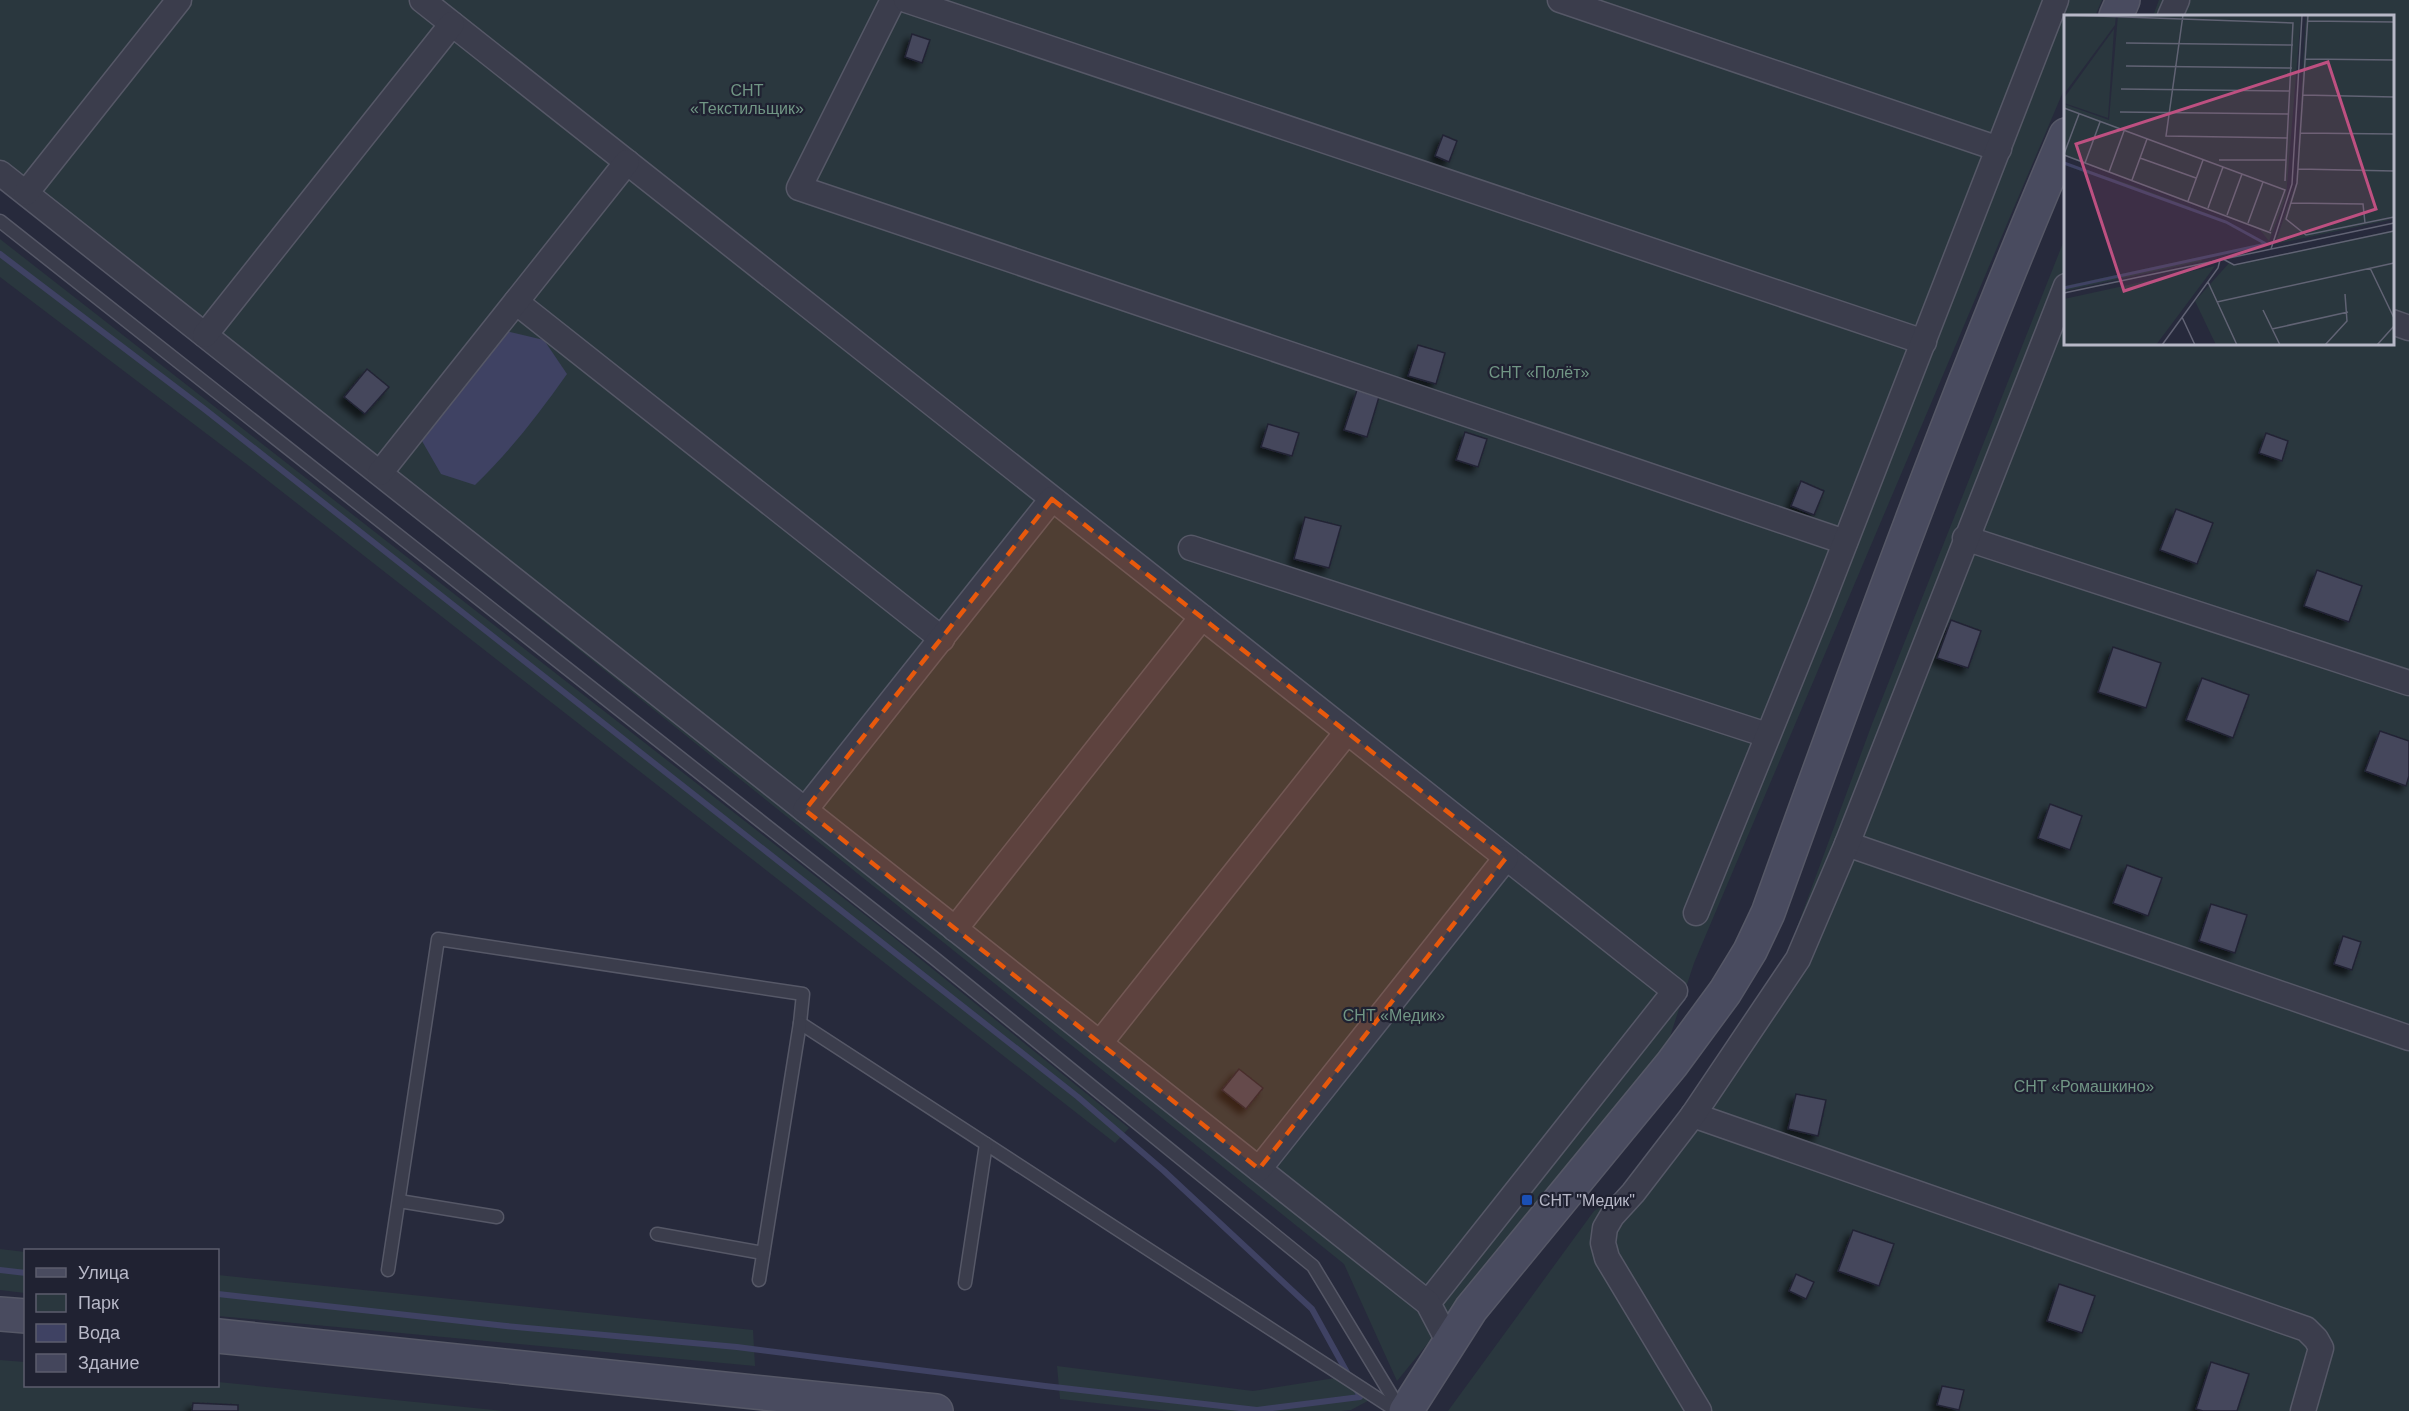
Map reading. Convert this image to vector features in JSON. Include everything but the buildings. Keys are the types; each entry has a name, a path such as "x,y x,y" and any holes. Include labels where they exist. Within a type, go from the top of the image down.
{"street":[{"path":"26,193 179,0"},
{"path":"422,0 1675,991 1428,1303"},
{"path":"892,0 799,188 1845,542"},
{"path":"906,0 1924,342"},
{"path":"1560,0 1999,148"},
{"path":"1696,913 1924,342 2056,0"},
{"path":"2116,15 2123,0"},
{"path":"2170,15 2177,0"},
{"path":"205,335 452,24"},
{"path":"1406,1411 1448,1341 1471,1309 1672,1064 1725,992 1750,951 1768,913 1882,597 2024,233 2064,140"},
{"path":"380,473 627,162"},
{"path":"0,173 1428,1303 1448,1341"},
{"path":"1699,1411 1608,1258 1603,1243 1605,1228 1612,1216 1633,1193 1693,1115 1798,959 1846,844 2064,291"},
{"path":"516,302 942,639"},
{"path":"2394,323 2409,328"},
{"path":"805,810 1052,499"},
{"path":"1965,538 2409,683"},
{"path":"1191,548 1767,735"},
{"path":"955,929 1202,617"},
{"path":"1100,1043 1347,732"},
{"path":"1846,844 2409,1038"},
{"path":"1259,1169 1506,858"},
{"path":"1693,1115 2306,1329 2321,1348 2303,1411"},
{"path":"0,1314 24,1316"},
{"path":"219,1336 923,1410"}],"lane":[{"path":"0,221 924,951 1313,1266 1399,1411"},
{"path":"388,1270 438,939 803,994 759,1280"},
{"path":"800,1023 1399,1411"},
{"path":"965,1283 986,1144"},
{"path":"399,1201 497,1217"},
{"path":"657,1234 763,1253"}],"highlighted area":[{"path":"1052,499 1506,858 1259,1169 805,810"}],"green space":[{"path":"0,0 2102,0 2095,15 2064,15 2064,89 1694,963 1664,1055 1397,1381 1344,1264 0,185"},
{"name":"СНТ «Ромашкино»","path":"2159,0 2409,0 2409,1411 1448,1411 1594,1211 1624,1192 1785,960 1872,724 2064,241 2064,345 2394,345 2394,15 2153,15"},
{"path":"0,239 892,936 1129,1128 1115,1143 253,469 0,277"},
{"path":"0,1249 24,1252 24,1293 0,1290"},
{"path":"219,1275 753,1330 755,1366 219,1316"},
{"path":"0,1360 24,1362 24,1387 219,1387 219,1382 504,1411 0,1411"},
{"path":"1057,1366 1253,1391 1354,1375 1375,1397 1351,1410 1342,1411 1168,1411 1060,1399"}],"water":[{"path":"506,331 544,340 567,374 524,432 475,485 441,474 422,441"}],"waterway":[{"path":"0,254 203,408 1078,1097 1164,1171 1312,1309 1349,1376"},
{"path":"0,1270 24,1273"},
{"path":"219,1294 506,1326 737,1347 1257,1410 1360,1397 1354,1385"}],"place":[{"name":"СНТ \"Медик\"","path":"1527,1200"}],"park label":[{"name":"СНТ «Текстильщик»","path":"747,99"},
{"name":"СНТ «Полёт»","path":"1539,372"},
{"name":"СНТ «Медик»","path":"1394,1015"}]}
